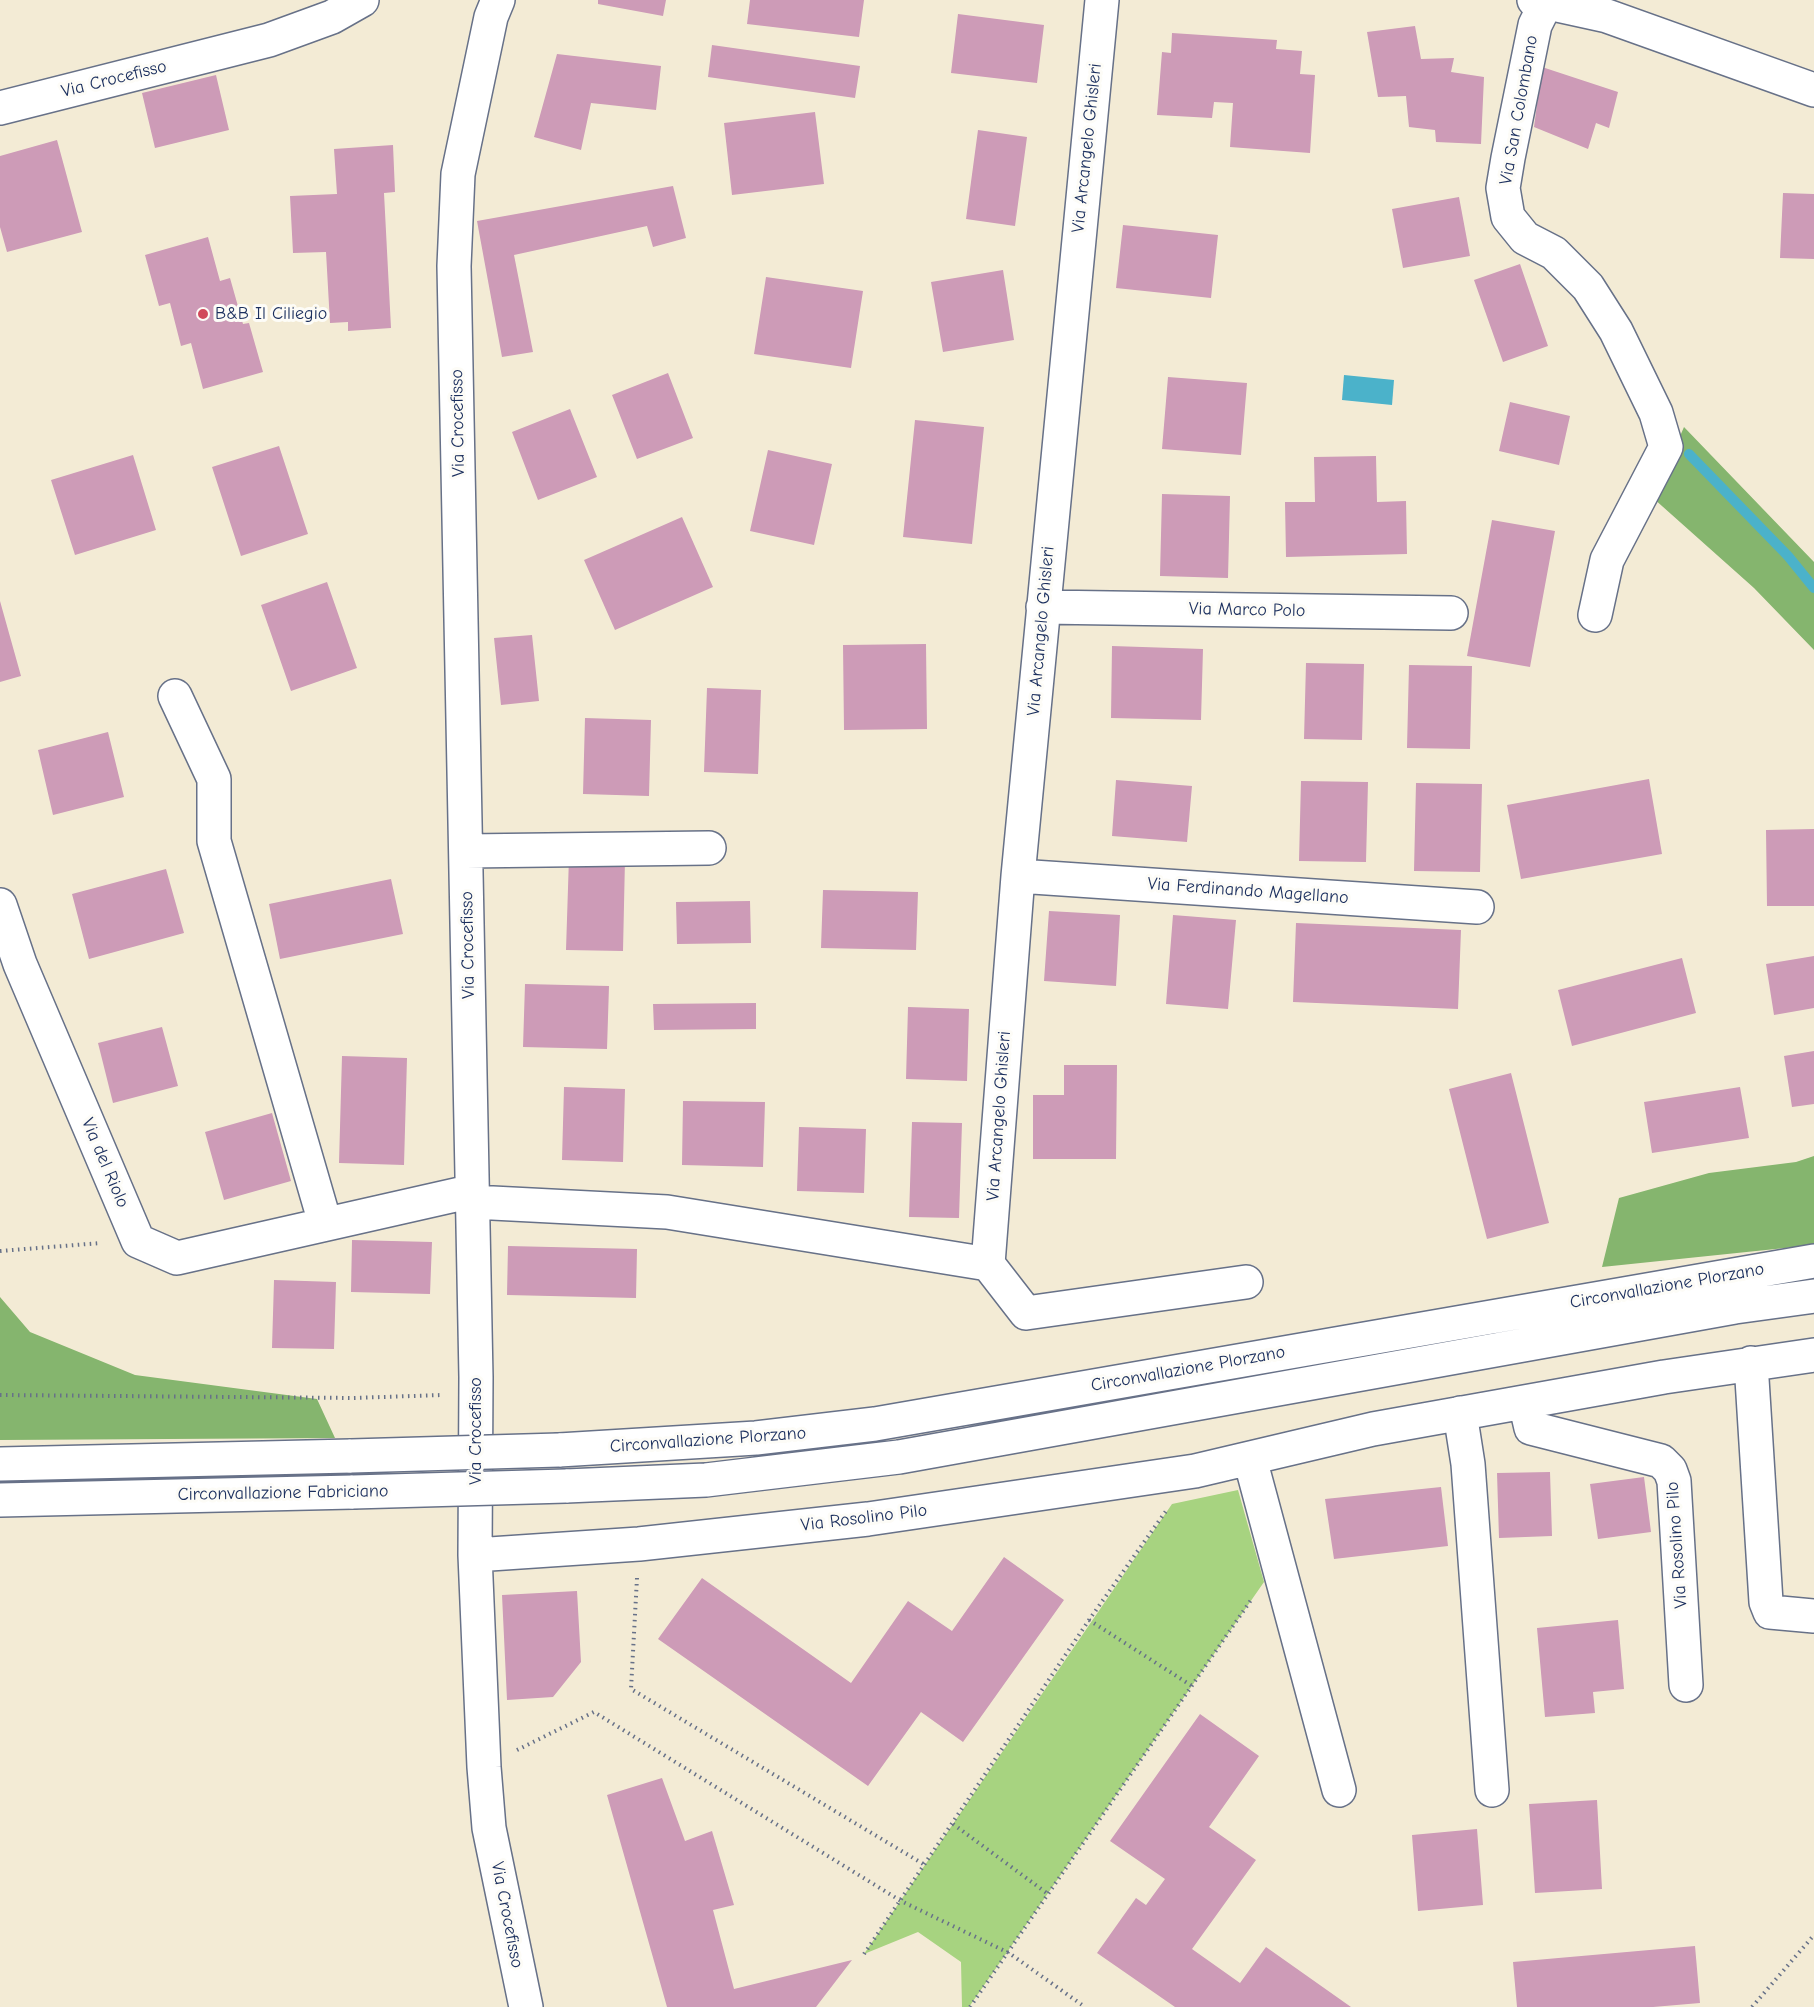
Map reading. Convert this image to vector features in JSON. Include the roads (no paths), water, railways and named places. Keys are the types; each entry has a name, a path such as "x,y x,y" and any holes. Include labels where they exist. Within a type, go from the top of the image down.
{"main road":[{"name":"Via Crocefisso","path":"0,108 269,40 332,17 362,0"},
{"name":"Via Crocefisso","path":"498,0 491,17 458,174 454,266 473,1196 476,1394 475,1555 484,1767 489,1828 526,2007"},
{"name":"Via Arcangelo Ghisleri","path":"988,1264 1018,876 1102,0"},
{"name":"Via San Colombano","path":"1595,615 1607,560 1666,447 1656,413 1616,331 1588,287 1554,253 1525,238 1508,217 1503,188 1540,1 1607,16 1814,90"},
{"name":"Via Marco Polo","path":"1043,608 1451,613"},
{"path":"175,696 214,778 214,841 326,1223 473,1196 667,1212 988,1264 1026,1313 1246,1282"},
{"path":"466,851 708,848"},
{"name":"Via Ferdinando Magellano","path":"1018,876 1477,907"},
{"name":"Via del Riolo","path":"0,905 20,964 138,1241 177,1257 326,1223"},
{"name":"Circonvallazione Plorzano","path":"559,1450 756,1438 875,1424 1814,1261"},
{"name":"Circonvallazione Plorzano","path":"566,1486 706,1480 899,1457 1736,1307 1814,1296"},
{"name":"Via Rosolino Pilo","path":"475,1555 639,1544 868,1519 1195,1471 1373,1429 1751,1363 1814,1355"},
{"path":"1751,1363 1766,1602 1770,1612 1814,1616"},
{"name":"Via Rosolino Pilo","path":"1525,1402 1531,1428 1661,1461 1670,1470 1674,1481 1686,1685"},
{"path":"1460,1413 1468,1464 1492,1790"},
{"name":"Circonvallazione Fabriciano","path":"0,1464 559,1450"},
{"path":"1250,1459 1339,1791"},
{"name":"Circonvallazione Fabriciano","path":"0,1500 566,1486"}],"water":[{"path":"1344,375 1394,380 1392,405 1342,400"}],"waterway":[{"path":"1689,454 1788,556 1814,588"}],"place":[{"name":"B&B Il Ciliegio","path":"203,314"}]}
